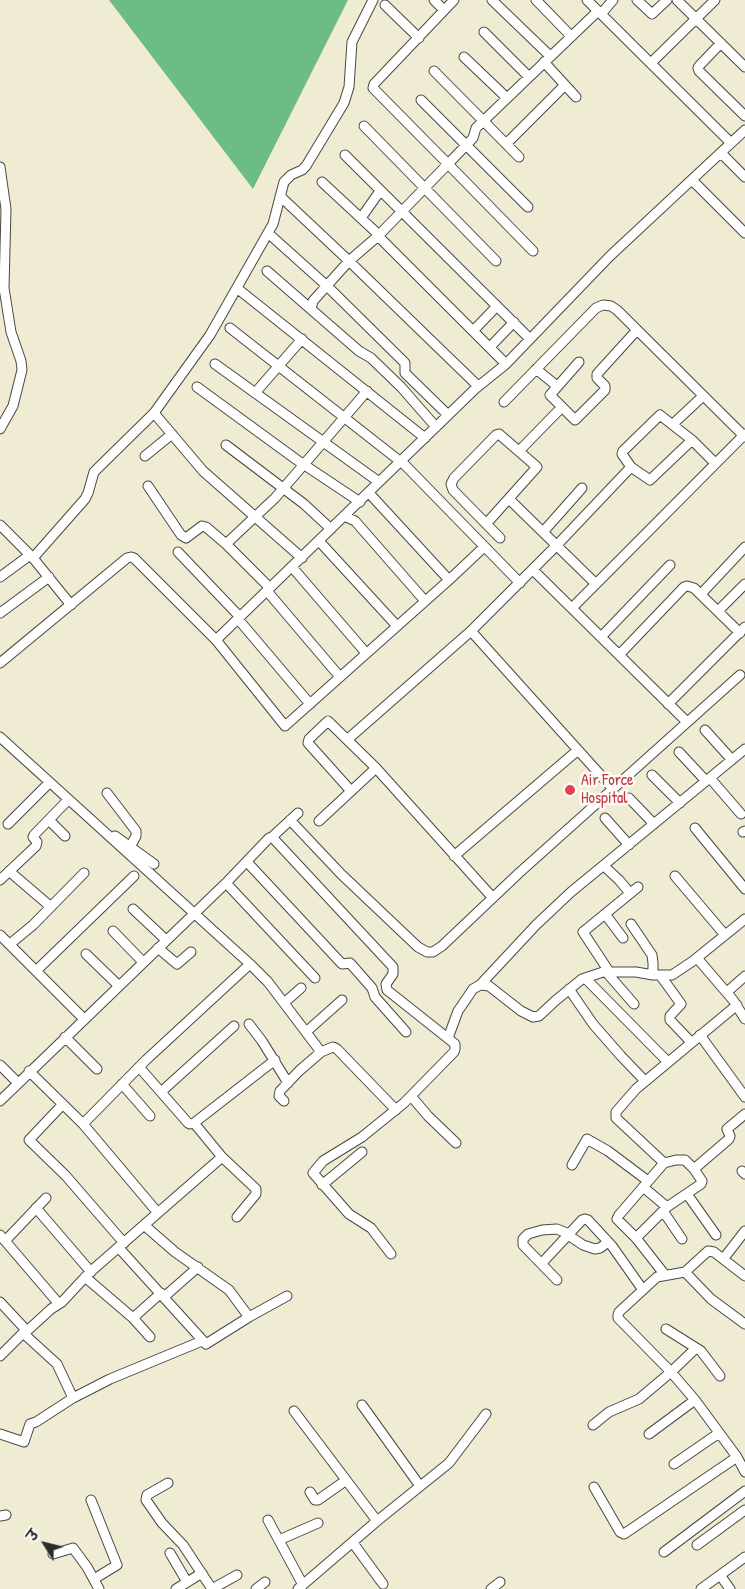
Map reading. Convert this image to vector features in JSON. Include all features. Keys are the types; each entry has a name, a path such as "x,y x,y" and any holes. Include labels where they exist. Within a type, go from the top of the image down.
{"street":[{"path":"0,577 31,556 85,499 94,472 154,413 210,335 268,234 275,218 284,182 306,166 344,102 349,87 352,42 373,0"},
{"path":"434,0 444,10"},
{"path":"454,0 374,84 373,88 533,251"},
{"path":"492,0 547,59 576,97"},
{"path":"536,0 571,36"},
{"path":"587,0 731,143"},
{"path":"311,309 313,301 349,261 379,235 473,138 476,128 571,36 613,0"},
{"path":"637,0 652,14 667,0"},
{"path":"676,0 745,67"},
{"path":"651,63 716,0"},
{"path":"384,4 418,38"},
{"path":"484,32 529,77"},
{"path":"721,44 698,68 745,116"},
{"path":"464,57 507,98"},
{"path":"434,71 519,157"},
{"path":"506,144 565,85"},
{"path":"421,100 528,207"},
{"path":"364,126 496,261"},
{"path":"216,640 478,386 506,364 610,256 745,130"},
{"path":"721,153 745,177"},
{"path":"345,155 530,339"},
{"path":"0,167 6,209 4,288 11,332 21,361 22,370 13,406 0,429"},
{"path":"692,180 745,233"},
{"path":"322,182 362,218 506,364"},
{"path":"362,218 380,191"},
{"path":"280,196 478,386"},
{"path":"268,234 326,286 405,362 405,373 448,415"},
{"path":"267,271 358,351 371,358 401,386 436,427"},
{"path":"238,289 425,438"},
{"path":"504,402 596,308 603,305 611,306 744,436 572,608"},
{"path":"473,330 497,306"},
{"path":"490,347 514,322"},
{"path":"230,328 401,461 520,583"},
{"path":"579,362 550,395 575,420 605,390 605,386 597,378 597,374 637,330"},
{"path":"255,393 302,339"},
{"path":"215,364 322,443 379,482"},
{"path":"536,369 557,386"},
{"path":"197,387 304,465 360,502"},
{"path":"226,544 304,465 367,390"},
{"path":"673,424 703,396"},
{"path":"520,451 561,408"},
{"path":"154,413 203,471 302,558"},
{"path":"692,440 653,479 648,479 631,467 623,457 623,452 658,416 663,415 692,440 715,463"},
{"path":"145,456 172,434"},
{"path":"486,524 538,467 497,434 452,481 453,490 486,524 500,538"},
{"path":"226,446 304,504 332,529"},
{"path":"348,740 471,631 533,570 631,467"},
{"path":"148,486 183,537 189,537 200,527 204,526 226,544 269,590 340,677"},
{"path":"543,532 582,488"},
{"path":"369,493 449,580"},
{"path":"509,499 596,584"},
{"path":"344,516 355,521 425,601"},
{"path":"0,525 31,556 71,605"},
{"path":"319,541 397,626"},
{"path":"0,663 127,558 131,557 216,640 285,726 484,547"},
{"path":"701,594 745,548"},
{"path":"178,552 239,618 310,704"},
{"path":"601,637 670,565"},
{"path":"292,568 366,653"},
{"path":"533,570 687,722"},
{"path":"0,613 49,577"},
{"path":"718,611 745,584"},
{"path":"619,655 684,587 690,586 701,594 742,634 668,704"},
{"path":"471,631 613,789"},
{"path":"290,820 341,874 423,950 432,952 437,950 519,873 740,674"},
{"path":"351,791 307,741 328,721 376,768 493,898"},
{"path":"705,730 732,760"},
{"path":"0,737 250,964 268,982 321,1052"},
{"path":"448,1038 458,1011 473,989 480,985 536,925 571,892 745,749"},
{"path":"454,856 578,750"},
{"path":"679,752 741,814"},
{"path":"319,821 376,768"},
{"path":"652,775 680,803"},
{"path":"8,824 49,783"},
{"path":"107,793 136,831 136,836 130,847"},
{"path":"629,798 654,824"},
{"path":"0,880 36,846 37,842 33,837 68,800"},
{"path":"0,1101 226,883 269,838 298,812"},
{"path":"605,818 629,845"},
{"path":"48,820 65,836"},
{"path":"99,823 154,864"},
{"path":"695,828 745,889"},
{"path":"272,837 393,967 393,974 386,984 387,990 455,1044 454,1052 396,1110 362,1137 324,1161 314,1170 313,1175 322,1185 349,1214 371,1228 391,1254"},
{"path":"247,862 342,964 350,963 372,988 375,997 406,1032"},
{"path":"604,866 619,880 634,890 583,932 609,973 634,1004"},
{"path":"10,871 51,907"},
{"path":"10,944 33,925 84,873"},
{"path":"37,970 134,876"},
{"path":"676,876 725,936"},
{"path":"226,883 315,978"},
{"path":"133,909 166,940"},
{"path":"605,914 623,938"},
{"path":"480,985 489,986 521,1011 533,1017 539,1016 582,979 603,972 672,975 697,958 745,919"},
{"path":"631,924 652,955 656,975 681,1004 670,1016 670,1020 691,1042"},
{"path":"113,931 143,962"},
{"path":"0,934 84,1019"},
{"path":"158,948 177,964 191,952"},
{"path":"86,954 119,986"},
{"path":"697,958 727,992 745,1019"},
{"path":"83,1124 138,1067 250,964"},
{"path":"727,992 745,976"},
{"path":"585,978 668,1062"},
{"path":"284,1003 301,988"},
{"path":"569,989 593,1024 645,1081"},
{"path":"306,1032 342,1000"},
{"path":"664,1163 615,1116 616,1112 631,1093 737,1005"},
{"path":"249,1024 288,1083"},
{"path":"161,1092 234,1026"},
{"path":"700,1035 745,1097"},
{"path":"66,1037 97,1068"},
{"path":"284,1101 280,1098 279,1094 299,1071 321,1052 334,1047 396,1110"},
{"path":"138,1067 188,1123 194,1123 274,1060"},
{"path":"0,1065 18,1083"},
{"path":"29,1071 83,1124 158,1213"},
{"path":"122,1084 150,1116"},
{"path":"411,1096 428,1116 456,1143"},
{"path":"63,1104 29,1140 66,1176 202,1341 207,1344 249,1317 287,1296"},
{"path":"694,1169 729,1139 728,1127 745,1114"},
{"path":"194,1123 222,1157 257,1191 237,1218"},
{"path":"572,1165 588,1139 608,1151 646,1184 665,1209 682,1239"},
{"path":"322,1185 362,1152"},
{"path":"2,1350 59,1304 88,1274 222,1157"},
{"path":"636,1238 665,1209 701,1184 702,1182 688,1162 680,1159 664,1163 617,1219 636,1238 665,1275"},
{"path":"687,1194 716,1235"},
{"path":"46,1198 2,1238 59,1304"},
{"path":"36,1208 88,1274 150,1337"},
{"path":"542,1263 585,1219 608,1242 643,1290"},
{"path":"144,1226 175,1252 232,1292 249,1317"},
{"path":"557,1280 523,1245 523,1239 526,1236 533,1231 553,1229 569,1235 583,1245 595,1250 608,1242"},
{"path":"724,1258 745,1231"},
{"path":"745,1276 724,1258 708,1251 685,1272 658,1277 619,1312 618,1318 671,1372 695,1400 737,1457 745,1472"},
{"path":"133,1318 198,1267"},
{"path":"685,1272 711,1299 745,1324"},
{"path":"0,1302 56,1364 73,1398"},
{"path":"666,1329 696,1348 704,1355 720,1376"},
{"path":"0,1434 24,1442 30,1424 73,1398 110,1379 202,1341"},
{"path":"594,1425 609,1412 639,1399 696,1348"},
{"path":"649,1434 695,1400"},
{"path":"362,1405 420,1486"},
{"path":"294,1411 377,1521"},
{"path":"268,1520 301,1587 377,1521 449,1463 486,1414"},
{"path":"674,1464 719,1433"},
{"path":"594,1487 620,1532 624,1534 737,1457"},
{"path":"310,1492 315,1500 318,1500 345,1480"},
{"path":"168,1484 147,1495 146,1500 162,1522 183,1545 212,1589 237,1575"},
{"path":"664,1552 745,1491"},
{"path":"91,1500 117,1565 94,1579"},
{"path":"697,1545 745,1510"},
{"path":"278,1540 318,1523"},
{"path":"353,1543 383,1584"},
{"path":"53,1554 73,1548 87,1567 99,1589"},
{"path":"170,1553 187,1582"},
{"path":"701,1589 745,1557"},
{"path":"176,1589 202,1573"},
{"path":"720,1575 730,1589"},
{"path":"256,1589 265,1582"},
{"path":"491,1589 500,1582"}],"green space":[{"path":"109,0 348,0 253,189"}],"place":[{"name":"Air Force Hospital","path":"570,790"}]}
